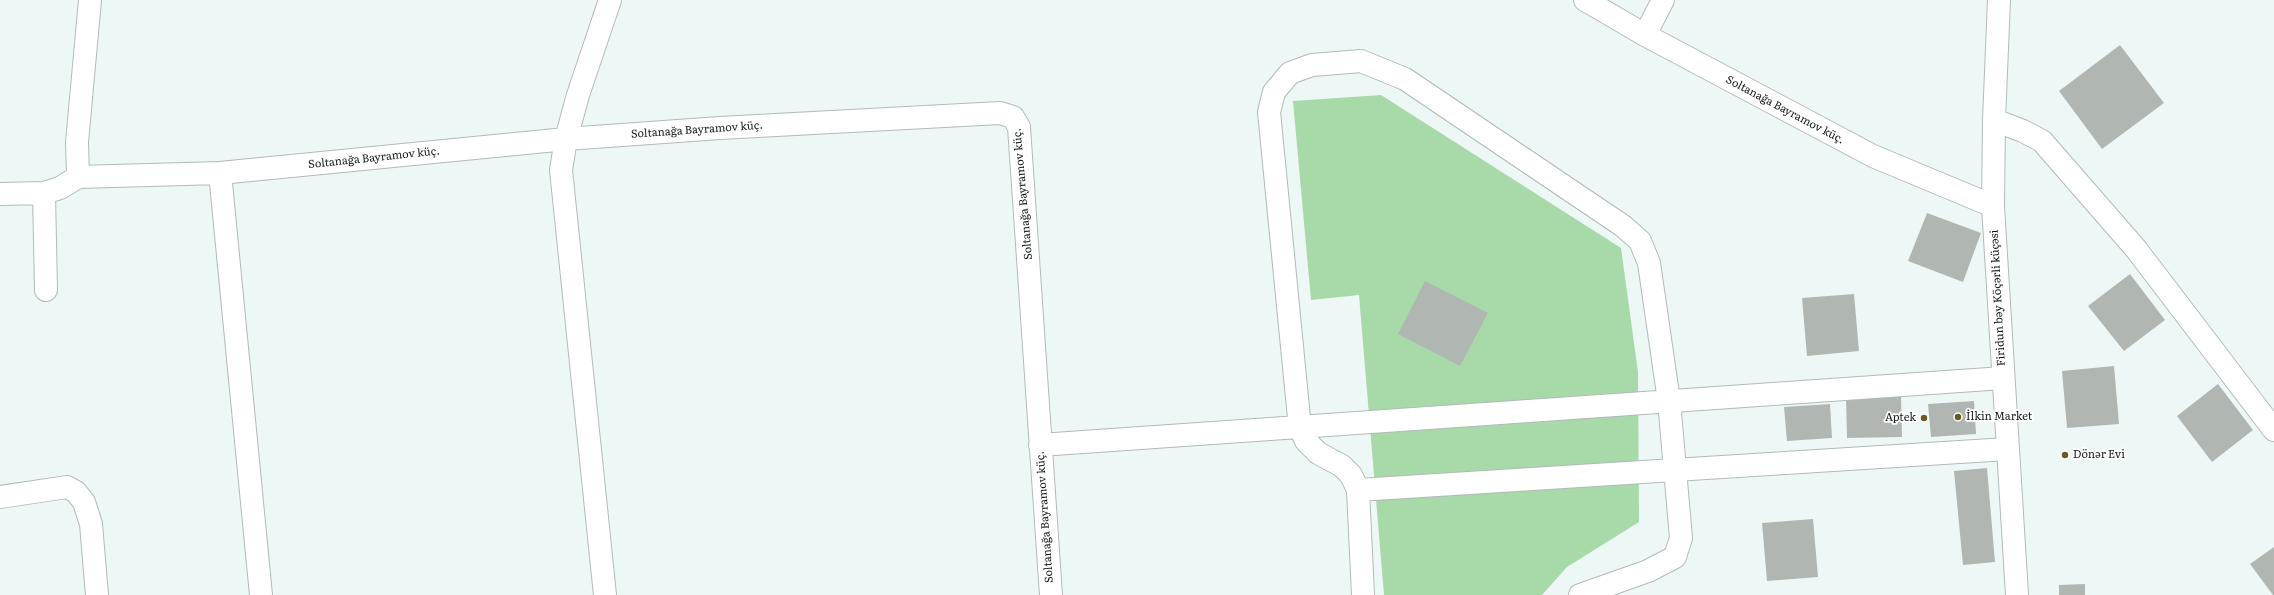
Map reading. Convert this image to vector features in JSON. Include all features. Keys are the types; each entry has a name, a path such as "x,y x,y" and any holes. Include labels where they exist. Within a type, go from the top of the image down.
{"street":[{"path":"0,194 44,193 60,188 78,177 78,142 90,0"},
{"path":"604,595 561,170 566,139 578,94 610,0"},
{"name":"Soltanağa Bayramov küç.","path":"1585,0 1645,35 1873,156 1993,206"},
{"path":"1645,35 1663,0"},
{"name":"Firidun bəy Köçərli küçəsi","path":"1999,0 1994,120 1993,206 2017,595"},
{"path":"1363,595 1358,490 1351,475 1342,466 1318,453 1306,441 1300,428 1269,112 1274,92 1290,73 1312,65 1361,61 1405,79 1623,226 1640,242 1649,263 1669,401 1681,538 1674,557 1648,571 1580,595"},
{"name":"Soltanağa Bayramov küç.","path":"78,177 220,173 566,139 720,128 1000,113 1013,117 1019,127 1051,595"},
{"path":"1994,120 2042,141 2136,249 2274,430"},
{"path":"220,173 261,595"},
{"path":"44,193 46,290"},
{"path":"1040,445 2003,378"},
{"path":"1358,490 2007,449"},
{"path":"0,497 67,486 76,492 84,502 91,524 96,595"}],"green space":[{"path":"1381,95 1621,248 1638,372 1639,522 1567,567 1542,595 1384,595 1359,295 1311,300 1293,101"}],"building":[{"path":"2120,45 2164,103 2102,149 2059,91"},
{"path":"1927,213 1981,233 1963,282 1908,261"},
{"path":"2130,274 2165,320 2124,351 2088,306"},
{"path":"1425,281 1488,313 1460,366 1398,334"},
{"path":"1854,294 1859,351 1807,356 1802,298"},
{"path":"2114,366 2119,424 2067,428 2062,371"},
{"path":"2218,384 2253,430 2212,462 2177,416"},
{"path":"1901,395 1902,437 1847,438 1846,397"},
{"path":"1974,401 1976,434 1931,437 1928,404"},
{"path":"1830,404 1832,438 1787,441 1784,407"},
{"path":"1987,468 1995,562 1963,565 1954,471"},
{"path":"1813,519 1818,577 1767,581 1762,523"},
{"path":"2274,547 2274,595 2273,595 2250,564"},
{"path":"2085,584 2085,595 2059,595 2059,585"}],"place":[{"name":"İlkin Market","path":"1958,417"},
{"name":"Aptek","path":"1924,418"},
{"name":"Dönər Evi","path":"2065,455"}]}
